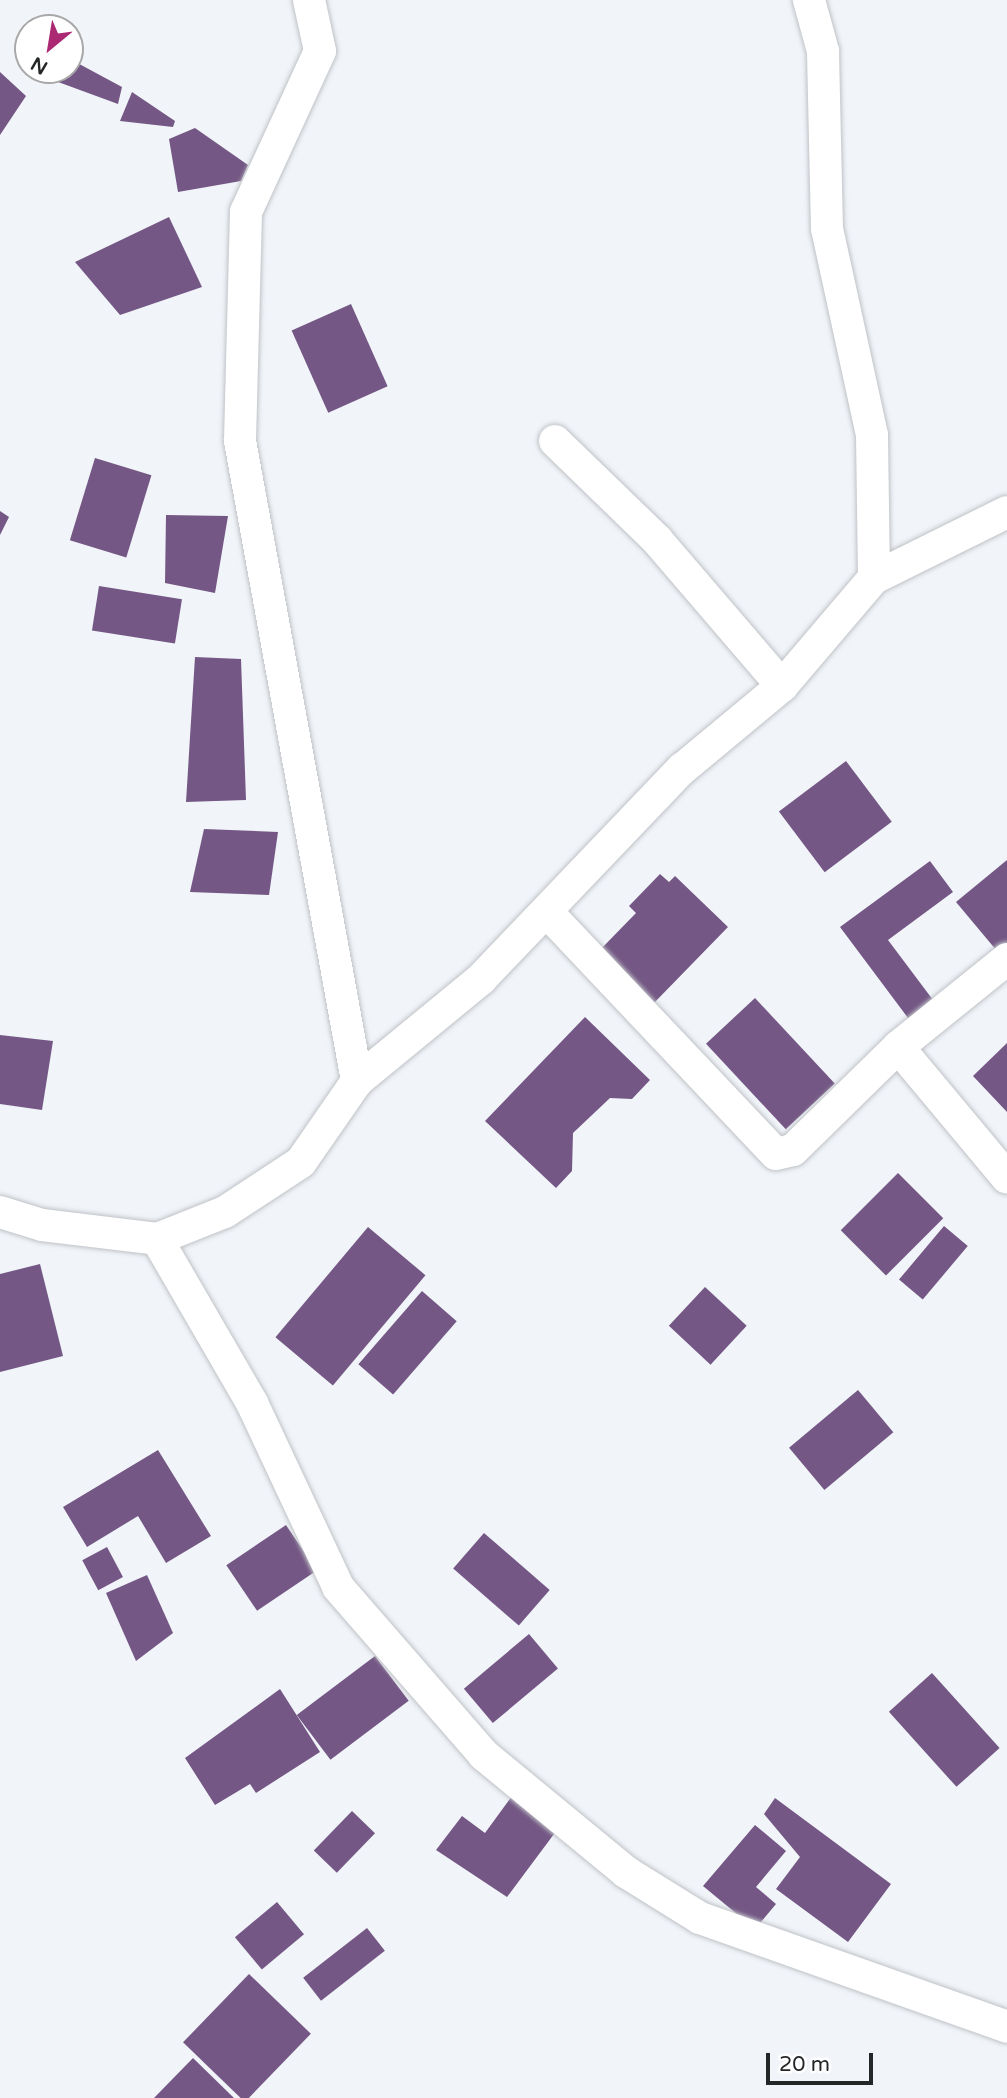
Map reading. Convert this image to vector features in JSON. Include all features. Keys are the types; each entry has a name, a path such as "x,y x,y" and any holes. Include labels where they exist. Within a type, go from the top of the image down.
{"street":[{"path":"809,0 823,51 827,229 872,435 874,578"},
{"path":"314,1 320,51 246,212 240,441 357,1081"},
{"path":"555,441 657,540 782,686"},
{"path":"0,1212 42,1225 157,1239 225,1212 301,1162 357,1081 481,979 682,769 782,686 874,578 1007,512"},
{"path":"547,912 776,1154 793,1150 898,1047 1007,959"},
{"path":"898,1047 1007,1178"},
{"path":"157,1239 251,1402 338,1587 484,1755 626,1872 700,1918 1007,2027"}],"building":[{"path":"84,67 122,87 118,104 64,84 84,84"},
{"path":"0,72 26,96 0,135"},
{"path":"132,92 175,121 173,127 120,121"},
{"path":"195,128 248,165 241,181 178,192 169,139"},
{"path":"169,217 202,287 120,315 75,262"},
{"path":"351,304 388,386 328,413 292,330"},
{"path":"95,458 151,475 126,557 70,540"},
{"path":"0,511 9,517 0,535"},
{"path":"166,515 228,516 215,593 165,583"},
{"path":"99,586 182,599 175,644 92,630"},
{"path":"195,657 241,659 246,800 186,802"},
{"path":"846,761 892,822 825,872 779,812"},
{"path":"204,829 278,832 269,895 190,892"},
{"path":"1007,860 1007,953 1002,957 956,902"},
{"path":"930,861 953,892 888,940 939,1008 914,1026 840,927"},
{"path":"660,874 669,882 675,876 728,927 653,1004 599,951 636,913 629,906"},
{"path":"755,998 835,1084 786,1129 706,1044"},
{"path":"585,1017 650,1080 632,1099 610,1098 573,1133 572,1171 556,1188 485,1121"},
{"path":"0,1035 53,1041 42,1110 0,1104"},
{"path":"1007,1043 1007,1112 973,1076"},
{"path":"898,1173 943,1218 886,1276 841,1230"},
{"path":"944,1226 968,1246 923,1300 899,1280"},
{"path":"368,1227 425,1275 333,1386 275,1337"},
{"path":"40,1264 63,1356 0,1372 0,1274"},
{"path":"705,1287 747,1326 711,1365 669,1326"},
{"path":"422,1291 457,1321 393,1394 358,1364"},
{"path":"858,1390 893,1432 824,1490 789,1448"},
{"path":"158,1450 211,1536 166,1563 138,1516 87,1547 63,1507"},
{"path":"286,1525 317,1571 257,1611 226,1565"},
{"path":"484,1533 550,1590 519,1626 453,1568"},
{"path":"107,1547 123,1577 98,1590 82,1560"},
{"path":"147,1575 173,1633 136,1661 106,1593"},
{"path":"529,1634 558,1668 493,1723 464,1689"},
{"path":"375,1656 409,1701 330,1760 297,1715"},
{"path":"932,1673 1000,1748 956,1787 889,1712"},
{"path":"280,1689 320,1752 256,1793 250,1784 215,1805 185,1758"},
{"path":"512,1796 557,1830 507,1897 436,1850 462,1816 485,1833"},
{"path":"775,1798 891,1884 848,1942 776,1889 800,1857 764,1814"},
{"path":"352,1811 375,1833 337,1873 314,1851"},
{"path":"755,1825 786,1851 756,1887 776,1904 755,1929 703,1886"},
{"path":"277,1902 304,1934 262,1970 235,1937"},
{"path":"367,1928 385,1951 321,2001 303,1978"},
{"path":"249,1974 311,2034 249,2098 241,2098 183,2042"},
{"path":"193,2058 234,2098 154,2098"}]}
